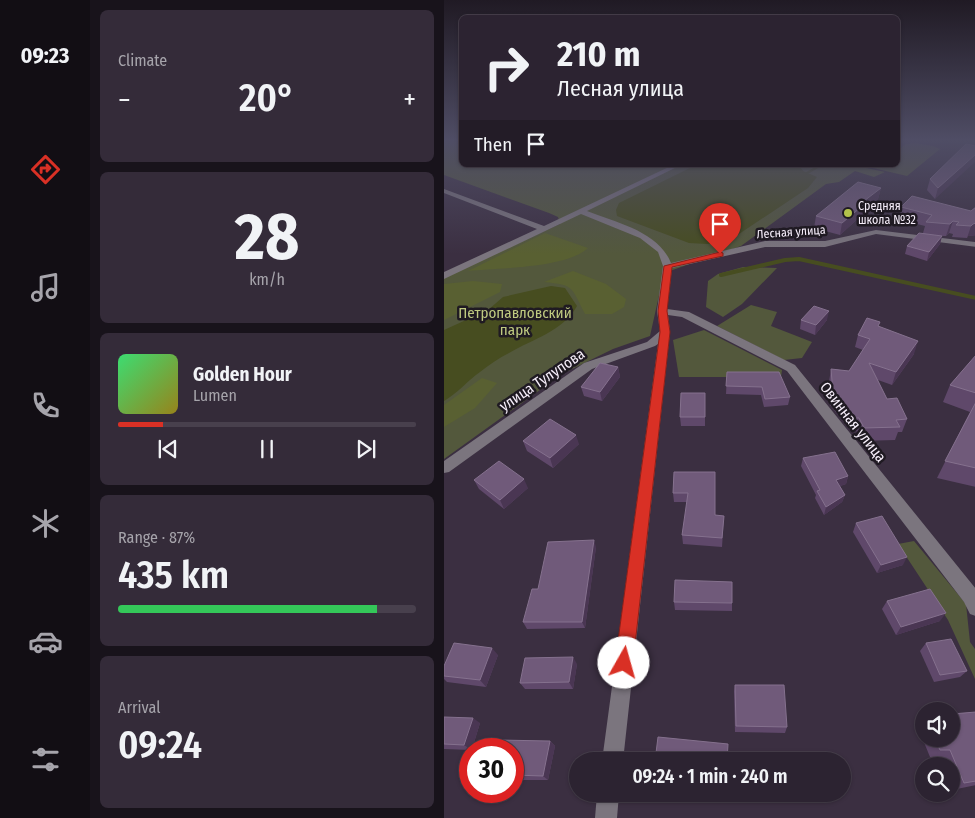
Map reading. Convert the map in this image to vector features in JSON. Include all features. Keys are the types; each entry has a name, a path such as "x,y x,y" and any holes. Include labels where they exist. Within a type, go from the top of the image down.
{"street":[{"path":"444,276 652,177"},
{"path":"444,191 543,228"},
{"path":"580,211 643,236 662,251 668,268 662,311 665,332 613,752"},
{"name":"Лесная улица","path":"668,268 765,244 825,244 876,232 975,245"},
{"name":"Овинная улица","path":"662,311 685,314 791,368 970,596 975,608"},
{"name":"улица Тулупова","path":"444,468 588,366 651,344 665,332"},
{"path":"606,818 607,802"}],"green space":[{"name":"Петропавловский парк","path":"450,177 846,177 839,182 826,184 741,246 664,273 650,336 613,349 562,374 444,459 444,277 560,224 558,217"},
{"path":"743,267 777,268 742,304 723,317 706,307 708,281 718,274"},
{"path":"751,305 777,312 771,326 812,342 802,358 784,360 717,326"},
{"path":"704,330 782,370 781,377 679,377 673,340"},
{"path":"914,541 966,604 970,642 975,649 975,679 948,620 898,544"}],"shaded area":[{"path":"671,177 817,177 808,188 727,242 689,243 617,216 616,210 619,203"},
{"path":"545,233 588,248 578,255 565,260 532,266 468,271"},
{"path":"573,271 606,284 626,299 624,307 612,314 585,314 571,289 562,284 544,282"},
{"path":"473,281 502,284 500,292 444,320 444,284"},
{"path":"551,286 565,288 577,306 571,315 547,334 494,362 444,401 444,330 488,310 503,297"},
{"path":"482,378 497,383 475,408 444,427 444,405"}],"building":[{"path":"932,177 950,177 938,188 930,179"},
{"path":"858,182 881,188 864,201 867,202 842,223 816,216"},
{"path":"912,196 971,211 976,207 976,223 971,226 956,225 959,222 953,221 950,224 926,222 932,215 901,207"},
{"path":"919,233 942,236 929,252 907,246"},
{"path":"814,306 829,311 816,325 801,320"},
{"path":"867,318 880,322 878,326 918,341 896,372 869,363 887,399 897,398 907,419 896,420 900,427 864,428 859,418 854,418 833,393 831,369 849,371 870,339 858,335"},
{"path":"976,355 976,393 950,385"},
{"path":"600,363 618,367 600,392 581,387"},
{"path":"727,372 779,372 790,397 765,399 762,387 726,386"},
{"path":"681,393 705,393 705,417 680,417"},
{"path":"976,402 976,468 945,461"},
{"path":"550,419 576,435 550,458 523,441"},
{"path":"835,452 848,476 836,480 845,495 826,507 817,491 820,490 803,458"},
{"path":"499,461 524,479 500,500 474,480"},
{"path":"674,472 715,472 715,515 724,516 722,538 682,535 688,493 673,493"},
{"path":"882,516 907,557 881,565 856,523"},
{"path":"594,540 582,622 523,622 532,589 538,589 548,542"},
{"path":"675,580 732,582 732,603 674,602"},
{"path":"930,589 946,613 901,627 887,601"},
{"path":"951,639 967,671 940,675 926,643"},
{"path":"454,643 492,648 480,680 444,676 444,666"},
{"path":"573,657 569,682 520,683 525,658"},
{"path":"735,685 784,685 787,727 736,726"},
{"path":"976,712 976,781 964,783 960,774 960,757 953,757 950,750 940,750 939,747 960,747 960,713"},
{"path":"444,717 473,718 466,738 459,738 459,745 444,744"},
{"path":"658,737 728,744 728,752 656,752"},
{"path":"524,741 550,741 543,776 524,775"}],"waterway":[{"path":"721,275 785,260 799,259 976,298"}],"place":[{"name":"Средняя школа №32","path":"848,213"}],"route":[{"path":"624,663 665,332 662,311 668,266 720,254"}]}
